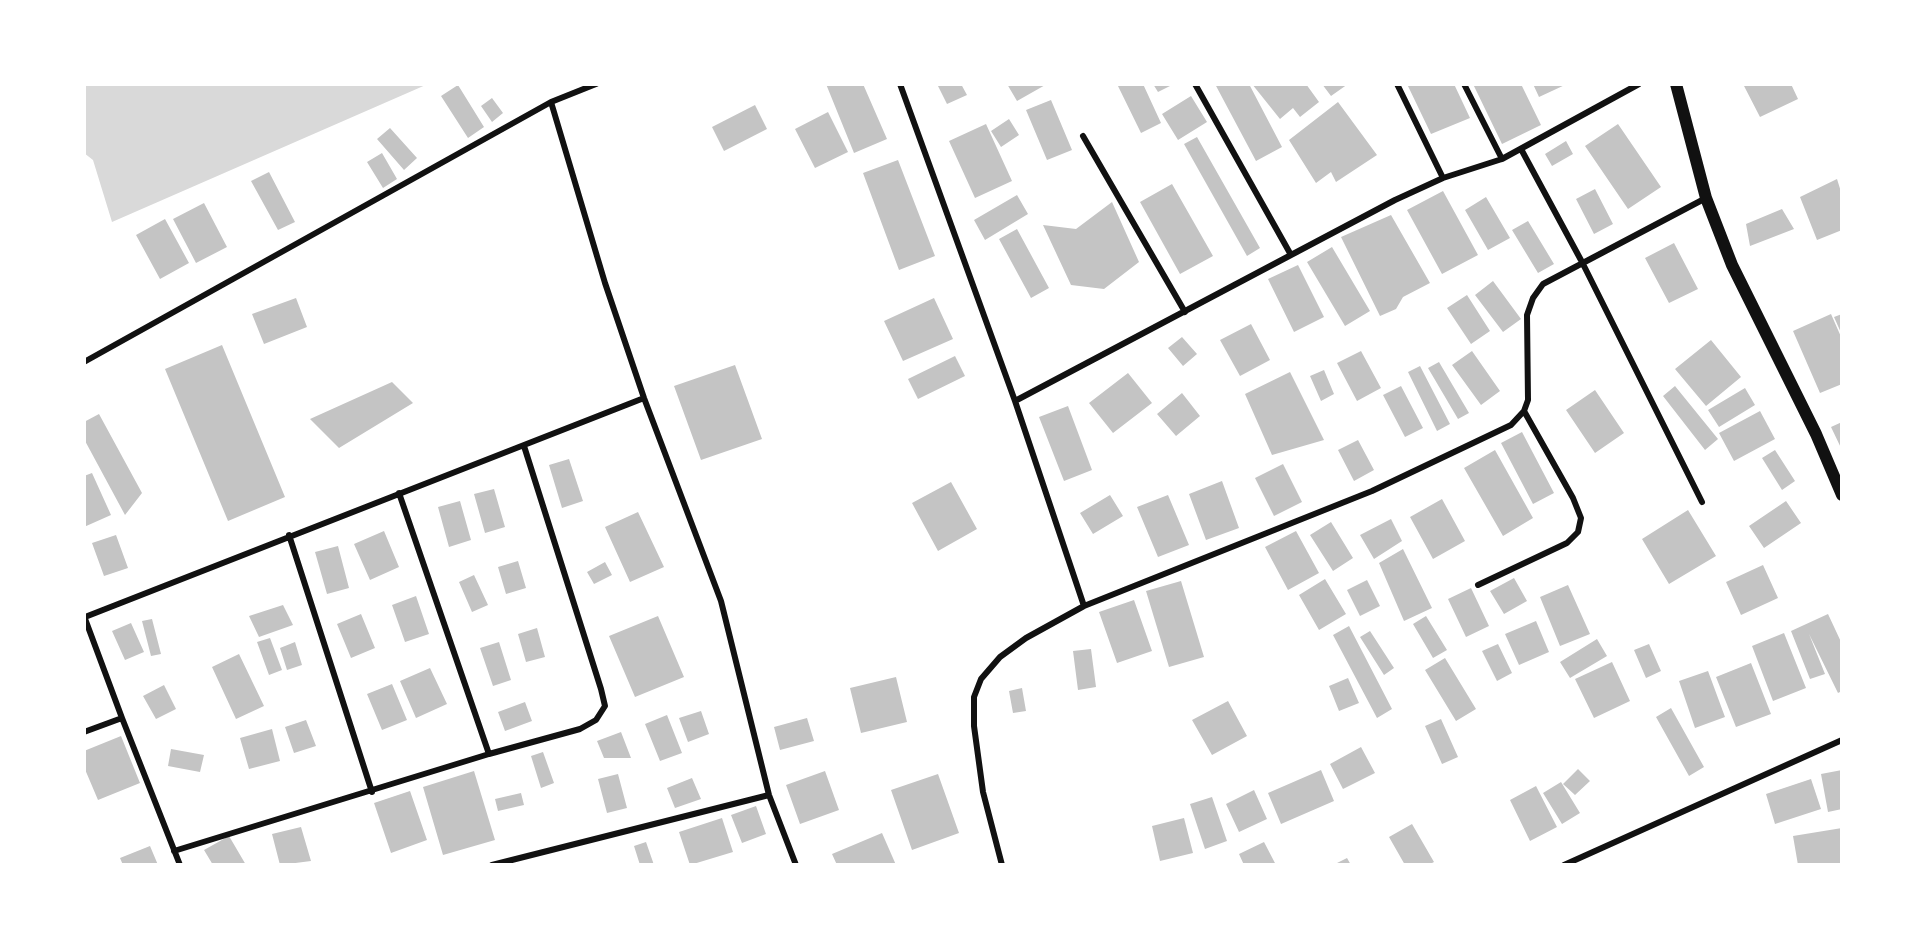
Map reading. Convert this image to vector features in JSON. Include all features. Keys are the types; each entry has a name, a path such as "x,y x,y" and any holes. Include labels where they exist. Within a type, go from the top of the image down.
{"main road":[{"path":"1676,84 1706,198 1732,266 1816,434 1842,495"}],"street":[{"path":"84,362 551,102 596,84"},
{"path":"900,84 1015,401 1084,606"},
{"path":"1194,84 1291,255"},
{"path":"1397,84 1443,178"},
{"path":"1464,84 1502,159"},
{"path":"1015,401 1291,255 1443,178 1502,159 1639,84"},
{"path":"551,102 605,283 644,398 721,601 769,795 796,865"},
{"path":"1083,136 1185,312"},
{"path":"1521,149 1582,262 1702,502"},
{"path":"1002,865 983,792 974,726 974,697 981,679 1000,657 1026,638 1084,606 1372,491 1497,434 1511,425 1524,411 1528,400 1527,315 1533,298 1543,284 1706,198"},
{"path":"180,865 84,616 644,398"},
{"path":"1478,585 1567,543 1578,532 1581,518 1574,498 1524,411"},
{"path":"174,851 372,792 489,754 580,729 596,720 605,706 524,446"},
{"path":"399,493 489,754"},
{"path":"289,536 372,792"},
{"path":"84,732 122,718"},
{"path":"1564,865 1842,740"},
{"path":"492,865 769,795"}],"shaded area":[{"path":"84,84 428,84 112,222 93,160 84,153"}],"building":[{"path":"826,84 863,84 887,139 854,153"},
{"path":"937,84 961,84 967,95 947,104"},
{"path":"1007,84 1047,84 1017,101"},
{"path":"1117,84 1143,84 1161,123 1141,133"},
{"path":"1153,84 1174,84 1158,92"},
{"path":"1215,84 1249,84 1282,147 1256,161"},
{"path":"1252,84 1306,84 1319,102 1300,117 1293,108 1280,119"},
{"path":"1322,84 1348,84 1331,96"},
{"path":"1407,84 1454,84 1470,118 1431,134"},
{"path":"1473,84 1521,84 1541,125 1502,144"},
{"path":"1533,84 1567,84 1539,97"},
{"path":"1743,84 1791,84 1798,99 1760,117"},
{"path":"458,85 484,127 468,138 441,96"},
{"path":"1191,96 1207,122 1178,140 1162,114"},
{"path":"492,98 503,113 492,122 481,106"},
{"path":"1051,100 1072,150 1047,160 1026,110"},
{"path":"1338,102 1377,155 1336,182 1331,172 1316,183 1289,140"},
{"path":"755,105 767,129 724,151 712,127"},
{"path":"828,112 848,152 815,168 795,129"},
{"path":"1009,119 1019,135 1001,147 991,131"},
{"path":"986,124 1012,181 975,198 949,141"},
{"path":"1618,124 1661,187 1628,209 1585,146"},
{"path":"390,128 417,158 404,170 377,139"},
{"path":"1197,137 1260,248 1247,256 1184,144"},
{"path":"1566,141 1573,154 1552,166 1545,154"},
{"path":"382,153 397,179 383,188 367,162"},
{"path":"898,160 935,256 899,270 863,173"},
{"path":"269,172 295,222 278,230 251,181"},
{"path":"1837,179 1842,195 1842,230 1817,240 1800,197"},
{"path":"1172,184 1213,256 1180,274 1140,202"},
{"path":"1595,189 1613,224 1594,234 1576,199"},
{"path":"1443,191 1478,255 1442,274 1407,210"},
{"path":"1017,195 1028,214 985,240 974,220"},
{"path":"1486,197 1510,238 1488,250 1465,210"},
{"path":"1112,202 1139,262 1104,289 1071,285 1043,225 1076,229"},
{"path":"204,203 227,247 196,263 173,219"},
{"path":"1782,209 1794,229 1750,246 1746,224"},
{"path":"1391,215 1430,283 1403,297 1396,309 1380,316 1341,237"},
{"path":"165,219 189,263 160,279 136,235"},
{"path":"1528,221 1554,264 1538,273 1512,230"},
{"path":"1017,229 1049,288 1031,298 999,239"},
{"path":"1674,243 1698,289 1669,303 1645,258"},
{"path":"1332,247 1370,311 1345,326 1307,262"},
{"path":"1298,265 1324,317 1294,332 1268,279"},
{"path":"1493,281 1521,319 1503,332 1475,295"},
{"path":"1467,295 1490,331 1471,344 1447,308"},
{"path":"296,298 307,327 264,344 252,314"},
{"path":"934,298 953,339 903,361 884,321"},
{"path":"1831,314 1842,339 1842,384 1820,393 1793,331"},
{"path":"1842,314 1842,335 1834,317"},
{"path":"1251,324 1270,360 1240,376 1220,340"},
{"path":"1182,337 1197,354 1183,366 1168,348"},
{"path":"1711,340 1741,377 1706,406 1675,369"},
{"path":"222,345 285,497 228,521 165,369"},
{"path":"1361,351 1381,388 1357,401 1337,363"},
{"path":"1472,351 1500,391 1481,405 1452,365"},
{"path":"955,356 965,376 918,399 908,379"},
{"path":"1439,362 1469,413 1458,419 1428,368"},
{"path":"735,365 762,439 701,460 674,386"},
{"path":"1420,366 1450,424 1437,431 1408,372"},
{"path":"1324,370 1334,394 1321,401 1310,376"},
{"path":"1290,372 1324,440 1272,455 1245,394"},
{"path":"1128,373 1152,403 1113,433 1089,403"},
{"path":"392,382 413,403 339,448 310,419"},
{"path":"1401,386 1423,428 1405,437 1383,395"},
{"path":"1675,386 1718,439 1705,450 1663,396"},
{"path":"1745,388 1755,405 1719,427 1708,410"},
{"path":"1595,390 1624,433 1595,453 1566,410"},
{"path":"1182,393 1200,416 1176,436 1157,414"},
{"path":"1068,406 1092,470 1064,481 1039,417"},
{"path":"1760,411 1775,439 1734,461 1719,433"},
{"path":"99,414 142,493 125,515 84,439 84,422"},
{"path":"1842,422 1842,450 1831,427"},
{"path":"1522,432 1554,493 1533,504 1501,443"},
{"path":"1358,440 1374,470 1354,481 1338,450"},
{"path":"1495,450 1533,518 1503,536 1464,468"},
{"path":"1775,450 1795,481 1782,490 1762,458"},
{"path":"569,459 583,501 562,508 549,465"},
{"path":"1283,464 1302,502 1274,516 1255,478"},
{"path":"92,473 111,515 84,527 84,476"},
{"path":"1222,481 1239,528 1206,540 1189,494"},
{"path":"951,482 977,529 938,551 912,503"},
{"path":"494,489 505,527 485,533 474,494"},
{"path":"1110,495 1123,516 1093,534 1080,513"},
{"path":"1168,495 1189,545 1158,557 1137,507"},
{"path":"1442,499 1465,541 1433,559 1410,517"},
{"path":"460,501 471,540 449,547 438,507"},
{"path":"1786,501 1801,523 1764,548 1749,526"},
{"path":"1688,510 1716,556 1669,584 1642,539"},
{"path":"638,512 664,567 630,582 605,527"},
{"path":"1391,519 1402,541 1374,559 1360,535"},
{"path":"1331,522 1353,558 1333,571 1310,535"},
{"path":"384,531 399,567 370,580 354,544"},
{"path":"1296,531 1319,573 1288,590 1265,547"},
{"path":"116,535 128,568 104,576 92,543"},
{"path":"338,546 349,588 327,594 315,552"},
{"path":"1403,549 1432,608 1404,621 1379,563"},
{"path":"518,561 526,588 506,594 498,567"},
{"path":"605,562 612,575 594,584 587,572"},
{"path":"1763,565 1778,598 1741,615 1726,582"},
{"path":"474,575 488,605 472,612 459,582"},
{"path":"1514,578 1527,601 1504,614 1490,591"},
{"path":"1325,579 1346,614 1319,630 1299,595"},
{"path":"1367,580 1380,606 1360,616 1347,590"},
{"path":"1181,581 1204,657 1169,667 1146,591"},
{"path":"1568,585 1590,634 1560,646 1540,597"},
{"path":"1471,588 1489,626 1466,637 1448,599"},
{"path":"416,596 429,634 405,642 392,605"},
{"path":"1134,600 1152,651 1117,663 1099,612"},
{"path":"283,605 293,625 259,637 249,616"},
{"path":"361,614 375,648 351,658 337,624"},
{"path":"1828,614 1842,644 1842,691 1838,693 1809,634 1825,674 1810,679 1791,631"},
{"path":"658,616 684,677 635,697 609,636"},
{"path":"1426,616 1447,650 1433,658 1413,624"},
{"path":"152,619 161,654 151,656 142,621"},
{"path":"1536,621 1549,652 1519,665 1505,634"},
{"path":"131,623 144,652 125,660 112,631"},
{"path":"1349,626 1392,709 1377,718 1333,635"},
{"path":"537,628 545,657 526,662 518,634"},
{"path":"1370,631 1394,668 1384,675 1360,637"},
{"path":"1784,633 1806,688 1773,701 1752,646"},
{"path":"270,638 282,670 269,675 257,642"},
{"path":"1597,639 1607,656 1570,678 1560,662"},
{"path":"295,642 302,665 287,670 280,648"},
{"path":"499,642 511,680 493,686 480,648"},
{"path":"1498,644 1512,673 1497,681 1482,651"},
{"path":"1649,644 1661,671 1646,678 1634,650"},
{"path":"1091,649 1096,687 1078,690 1073,651"},
{"path":"239,654 264,706 236,719 212,667"},
{"path":"1445,658 1476,709 1456,721 1425,670"},
{"path":"1612,662 1630,701 1594,718 1575,679"},
{"path":"1751,663 1771,714 1736,727 1716,677"},
{"path":"430,668 447,704 416,718 400,681"},
{"path":"1708,671 1725,717 1695,728 1679,681"},
{"path":"896,677 907,722 861,733 850,688"},
{"path":"1348,678 1359,703 1339,711 1329,686"},
{"path":"392,684 407,720 382,730 367,694"},
{"path":"164,685 176,709 156,719 143,696"},
{"path":"1022,688 1026,711 1013,713 1009,691"},
{"path":"1228,701 1247,736 1212,755 1192,720"},
{"path":"525,702 532,721 505,731 498,712"},
{"path":"1671,708 1704,767 1689,776 1656,717"},
{"path":"701,711 709,734 688,742 679,718"},
{"path":"667,715 682,753 660,761 645,724"},
{"path":"807,718 814,741 780,750 774,727"},
{"path":"1441,719 1458,757 1442,764 1425,726"},
{"path":"306,720 316,746 294,753 285,727"},
{"path":"272,729 280,761 249,769 240,738"},
{"path":"621,732 631,758 604,758 597,741"},
{"path":"121,736 140,783 98,800 84,767 84,751"},
{"path":"1361,747 1375,773 1343,789 1330,764"},
{"path":"171,749 204,755 200,772 168,766"},
{"path":"543,752 554,783 541,788 531,756"},
{"path":"1578,769 1590,781 1575,795 1563,784"},
{"path":"1321,770 1334,801 1281,824 1268,793"},
{"path":"1842,770 1842,809 1828,812 1821,774"},
{"path":"474,771 495,840 443,855 423,787"},
{"path":"825,771 839,810 800,824 786,785"},
{"path":"618,774 627,808 607,813 598,779"},
{"path":"938,774 959,833 912,850 891,790"},
{"path":"692,778 701,799 675,808 667,788"},
{"path":"1811,779 1821,809 1775,824 1766,794"},
{"path":"1561,782 1580,813 1562,824 1543,793"},
{"path":"1536,786 1557,827 1530,841 1510,800"},
{"path":"1254,790 1267,819 1239,832 1226,804"},
{"path":"410,791 427,840 391,853 374,803"},
{"path":"521,793 524,805 498,811 495,799"},
{"path":"1212,797 1227,841 1205,849 1190,804"},
{"path":"756,806 766,834 742,843 731,815"},
{"path":"722,818 733,852 690,865 679,832"},
{"path":"1184,818 1193,853 1160,861 1152,826"},
{"path":"1412,824 1434,862 1428,865 1405,865 1389,837"},
{"path":"301,827 311,861 280,865 272,834"},
{"path":"1842,828 1842,865 1798,865 1793,836"},
{"path":"882,833 896,865 837,865 832,854"},
{"path":"229,836 246,865 213,865 204,850"},
{"path":"646,842 654,865 640,865 634,846"},
{"path":"1264,842 1276,865 1244,865 1239,854"},
{"path":"150,846 158,865 123,865 120,858"},
{"path":"1347,858 1351,865 1333,865"}]}
